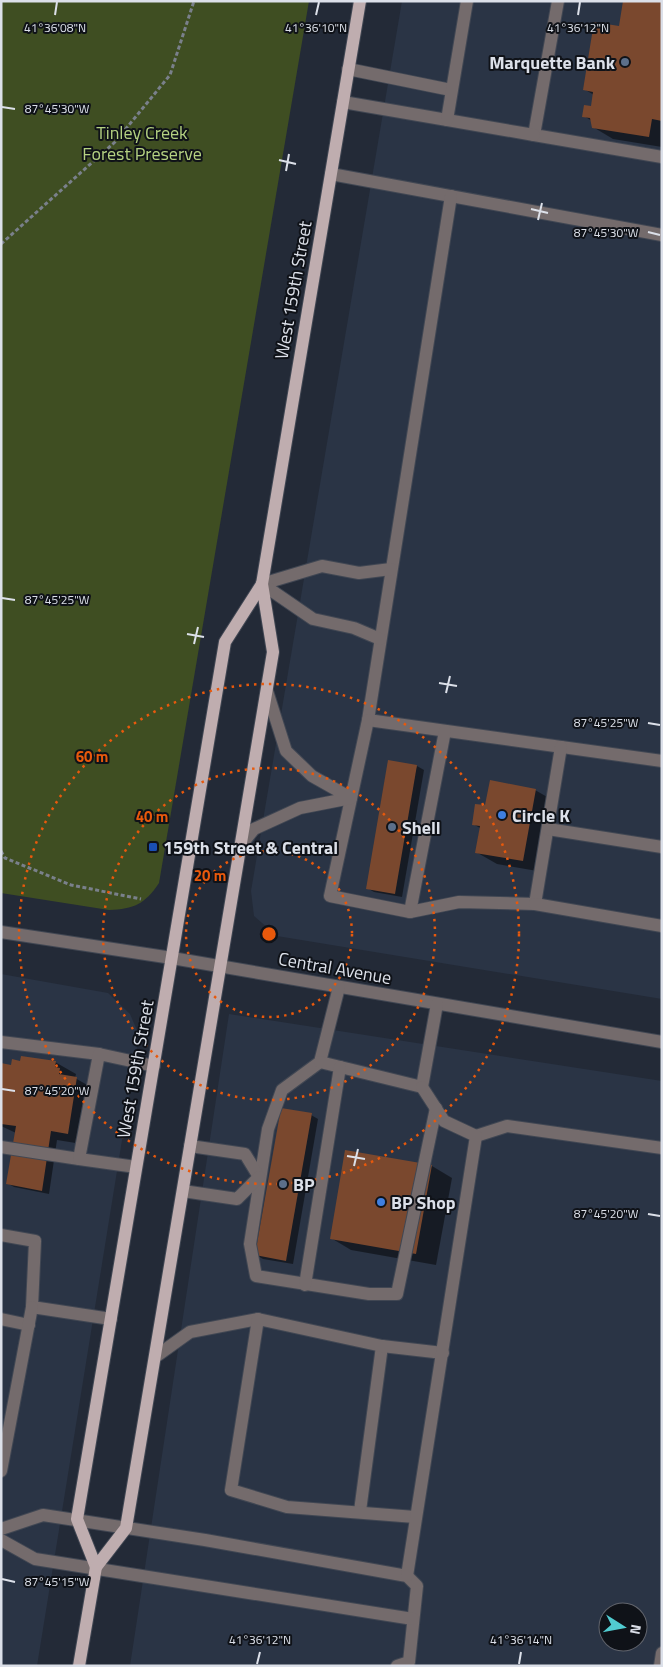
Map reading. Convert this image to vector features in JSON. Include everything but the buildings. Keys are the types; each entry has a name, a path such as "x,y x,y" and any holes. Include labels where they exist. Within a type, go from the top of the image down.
{"main road":[{"name":"West 159th Street","path":"79,1666 96,1568 126,1528 155,1357 273,652 262,584 360,1"},
{"name":"West 159th Street","path":"77,1519 225,642 262,584"},
{"path":"77,1519 96,1568"}],"street":[{"path":"447,120 467,1"},
{"path":"534,135 558,1"},
{"path":"348,69 451,90"},
{"path":"343,102 662,157"},
{"path":"331,174 662,235"},
{"path":"451,196 368,720 330,896 410,912 459,902 536,904 662,926"},
{"path":"262,584 322,566 359,573 391,569"},
{"path":"262,584 313,619 354,628 380,639"},
{"path":"267,690 286,751 312,776 351,798"},
{"path":"368,720 662,761"},
{"path":"410,912 445,731"},
{"path":"536,904 561,747"},
{"path":"241,845 254,829 300,808 351,798"},
{"path":"548,828 662,847"},
{"name":"Central Avenue","path":"1,932 172,958 662,1042"},
{"path":"339,986 320,1062 282,1090 268,1129 250,1244 256,1276 369,1294 397,1294 436,1108"},
{"path":"422,1087 437,1004"},
{"path":"1,1042 99,1054 154,1066"},
{"path":"79,1160 99,1054"},
{"path":"320,1062 422,1087 444,1121 476,1136 507,1126 662,1148"},
{"path":"305,1285 340,1067"},
{"path":"407,1576 476,1136"},
{"path":"190,1146 245,1154 259,1177"},
{"path":"1,1147 136,1167"},
{"path":"183,1191 237,1199 259,1177"},
{"path":"1,1235 35,1241 32,1307 1,1471"},
{"path":"32,1307 111,1319"},
{"path":"1,1319 29,1325"},
{"path":"155,1357 190,1332 258,1319 382,1346 442,1353"},
{"path":"258,1319 231,1490 287,1507 360,1511 415,1517"},
{"path":"360,1511 382,1346"},
{"path":"1,1529 43,1515 77,1519 407,1576 417,1586 405,1664"},
{"path":"1,1540 35,1559 412,1619"},
{"path":"660,1666 662,1653"}],"path":[{"path":"1,244 115,142 170,75 194,1"},
{"path":"1,851 5,858 71,885 141,899"}],"shaded area":[{"path":"402,1 662,1 662,999 277,936 254,916 251,891"},
{"path":"1,974 108,993 130,1014 139,1035 37,1666 1,1666"},
{"path":"229,1014 662,1081 662,1666 130,1666"}],"green space":[{"name":"Tinley Creek Forest Preserve","path":"1,1 309,1 159,883 144,901 132,907 118,909 109,910 1,893"}],"place":[{"name":"Marquette Bank","path":"625,62"},
{"name":"Circle K","path":"502,815"},
{"name":"Shell","path":"392,827"},
{"name":"159th Street & Central","path":"153,847"},
{"name":"BP","path":"283,1184"},
{"name":"BP Shop","path":"381,1202"}]}
